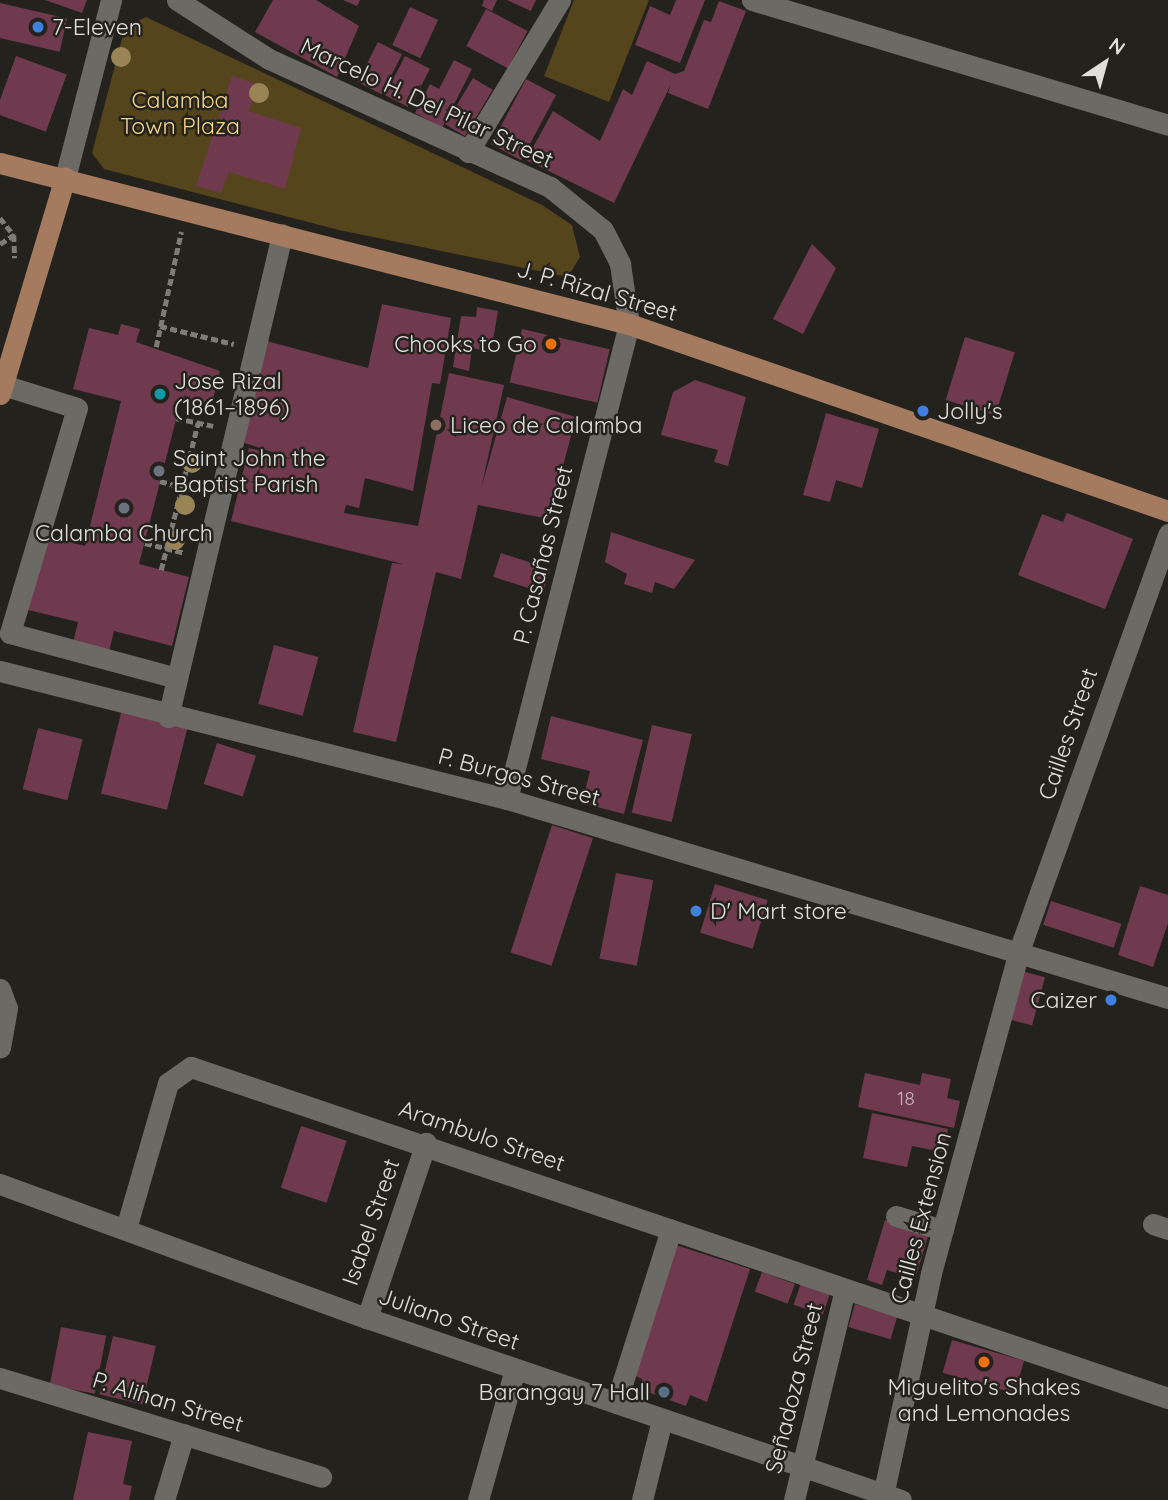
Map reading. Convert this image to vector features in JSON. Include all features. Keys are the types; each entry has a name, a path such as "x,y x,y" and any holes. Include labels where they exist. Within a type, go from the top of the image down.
{"main road":[{"name":"J. P. Rizal Street","path":"0,163 629,324 1168,511"},
{"path":"1,390 65,178"}],"street":[{"path":"65,178 111,0"},
{"name":"Marcelo H. Del Pilar Street","path":"177,0 269,59 468,152 550,187 603,230 620,264 629,324"},
{"path":"468,152 560,0"},
{"path":"752,0 1168,125"},
{"path":"168,717 282,234"},
{"name":"P. Casañas Street","path":"507,799 629,324"},
{"path":"1,390 78,408 10,634 177,678"},
{"name":"Cailles Street","path":"1019,951 1168,534"},
{"name":"P. Burgos Street","path":"0,671 168,717 507,799 1168,998"},
{"name":"Cailles Extension","path":"889,1498 922,1315 1019,951"},
{"path":"0,989 7,1008 0,1047"},
{"name":"Arambulo Street","path":"127,1225 168,1083 177,1071 191,1067 426,1143 671,1230 1168,1398"},
{"name":"Isabel Street","path":"367,1318 426,1143"},
{"name":"Juliano Street","path":"0,1184 127,1225 367,1318 662,1420 801,1464 889,1498"},
{"path":"896,1216 943,1230"},
{"path":"616,1404 671,1230"},
{"name":"Señadoza Street","path":"794,1500 845,1289"},
{"path":"478,1500 515,1370"},
{"name":"P. Alihan Street","path":"0,1378 321,1477"},
{"path":"642,1500 662,1420"},
{"path":"164,1500 184,1434"}],"path":[{"path":"156,347 185,209"},
{"path":"0,218 14,235 11,272"},
{"path":"0,244 14,235"},
{"path":"160,326 254,349"},
{"path":"176,418 236,431"},
{"path":"161,570 198,423"},
{"path":"160,481 220,498"},
{"path":"145,542 206,559"}],"green space":[{"path":"574,0 649,0 609,102 544,76"},
{"name":"Calamba Town Plaza","path":"146,17 542,205 572,225 580,257 568,277 339,230 104,169 92,153 125,27"}],"building":[{"path":"45,0 87,0 82,13"},
{"path":"273,0 316,0 359,26 337,77 255,32"},
{"path":"343,0 360,0 357,6"},
{"path":"484,0 497,0 492,11 482,6"},
{"path":"507,0 536,0 531,11"},
{"path":"676,0 705,0 680,63 635,45 650,6 670,15"},
{"path":"719,1 746,11 708,109 668,93 671,84 614,203 526,160 553,111 600,141 623,89 632,95 647,61 675,74 684,71 704,20 711,22"},
{"path":"0,3 67,19 60,52 0,38"},
{"path":"410,7 438,20 420,58 392,45"},
{"path":"486,9 527,31 508,68 466,46"},
{"path":"378,42 402,54 382,94 358,82"},
{"path":"16,56 67,74 46,132 0,115 0,100"},
{"path":"405,56 430,69 410,108 385,95"},
{"path":"454,60 472,69 442,128 415,113 430,84 439,89"},
{"path":"232,76 258,84 249,111 301,128 285,189 229,172 221,193 196,186"},
{"path":"473,78 493,90 465,136 445,124"},
{"path":"526,79 556,95 521,160 491,144"},
{"path":"812,244 836,268 803,334 773,319"},
{"path":"382,304 451,318 440,384 432,383 413,491 365,478 359,508 346,505 344,513 418,526 449,373 504,385 481,489 507,397 576,417 549,519 478,505 461,579 436,572 396,742 353,732 392,563 403,564 231,521 249,448 298,461 239,441 259,339 368,368"},
{"path":"477,307 498,311 491,352 472,348 469,371 453,367 461,316 476,317"},
{"name":"Calamba Church","path":"121,324 140,329 136,342 220,371 211,407 181,400 139,564 189,577 172,646 114,631 108,656 72,647 78,622 24,609 42,535 85,546 121,401 73,389 89,328 118,335"},
{"path":"522,329 610,349 597,403 510,383"},
{"path":"965,337 1015,352 995,415 946,400"},
{"path":"695,380 746,397 728,466 714,462 718,450 661,435 673,392"},
{"path":"826,413 879,429 862,488 836,480 830,502 803,495"},
{"path":"1067,513 1133,539 1105,609 1018,575 1042,514 1063,522"},
{"path":"611,532 695,560 674,589 655,582 652,593 624,584 627,574 605,562"},
{"path":"501,553 550,569 543,593 493,577"},
{"path":"274,645 318,657 303,716 258,704"},
{"path":"122,709 188,725 167,810 101,793"},
{"path":"551,716 643,740 624,814 582,803 590,771 541,759"},
{"path":"652,725 692,734 672,822 632,813"},
{"path":"38,728 83,739 67,800 23,789"},
{"path":"217,743 256,756 243,797 204,784"},
{"path":"552,825 593,838 551,966 511,952"},
{"path":"616,873 653,880 637,966 599,958"},
{"path":"715,884 768,900 753,949 700,933"},
{"path":"1140,886 1168,895 1168,923 1153,967 1118,955"},
{"path":"1051,901 1121,924 1114,948 1043,925"},
{"path":"1018,970 1045,977 1032,1026 1005,1018"},
{"path":"865,1073 920,1085 922,1073 951,1079 947,1098 960,1101 954,1128 858,1107"},
{"path":"872,1113 948,1129 943,1152 912,1146 907,1167 863,1158"},
{"path":"301,1126 347,1141 327,1203 281,1188"},
{"path":"885,1220 929,1233 917,1273 910,1277 887,1270 882,1285 867,1280"},
{"path":"676,1245 750,1269 707,1402 690,1395 686,1406 639,1389 642,1379 631,1374"},
{"path":"762,1272 795,1284 788,1304 755,1292"},
{"path":"801,1283 830,1293 823,1315 794,1305"},
{"path":"855,1304 897,1316 891,1339 848,1327"},
{"path":"61,1327 106,1336 95,1394 50,1385"},
{"path":"113,1336 156,1346 142,1404 100,1394"},
{"path":"952,1340 1024,1361 1015,1393 943,1373"},
{"path":"88,1432 132,1441 123,1484 132,1486 129,1500 73,1500"}],"place":[{"name":"7-Eleven","path":"38,27"},
{"name":"Chooks to Go","path":"551,344"},
{"name":"Jose Rizal (1861–1896)","path":"160,394"},
{"name":"Jolly's","path":"923,411"},
{"name":"Liceo de Calamba","path":"436,425"},
{"name":"Saint John the Baptist Parish","path":"159,471"},
{"name":"Calamba Church","path":"124,508"},
{"name":"D' Mart store","path":"696,911"},
{"name":"Caizer","path":"1111,1000"},
{"name":"Miguelito's Shakes and Lemonades","path":"984,1362"},
{"name":"Barangay 7 Hall","path":"664,1392"}]}
